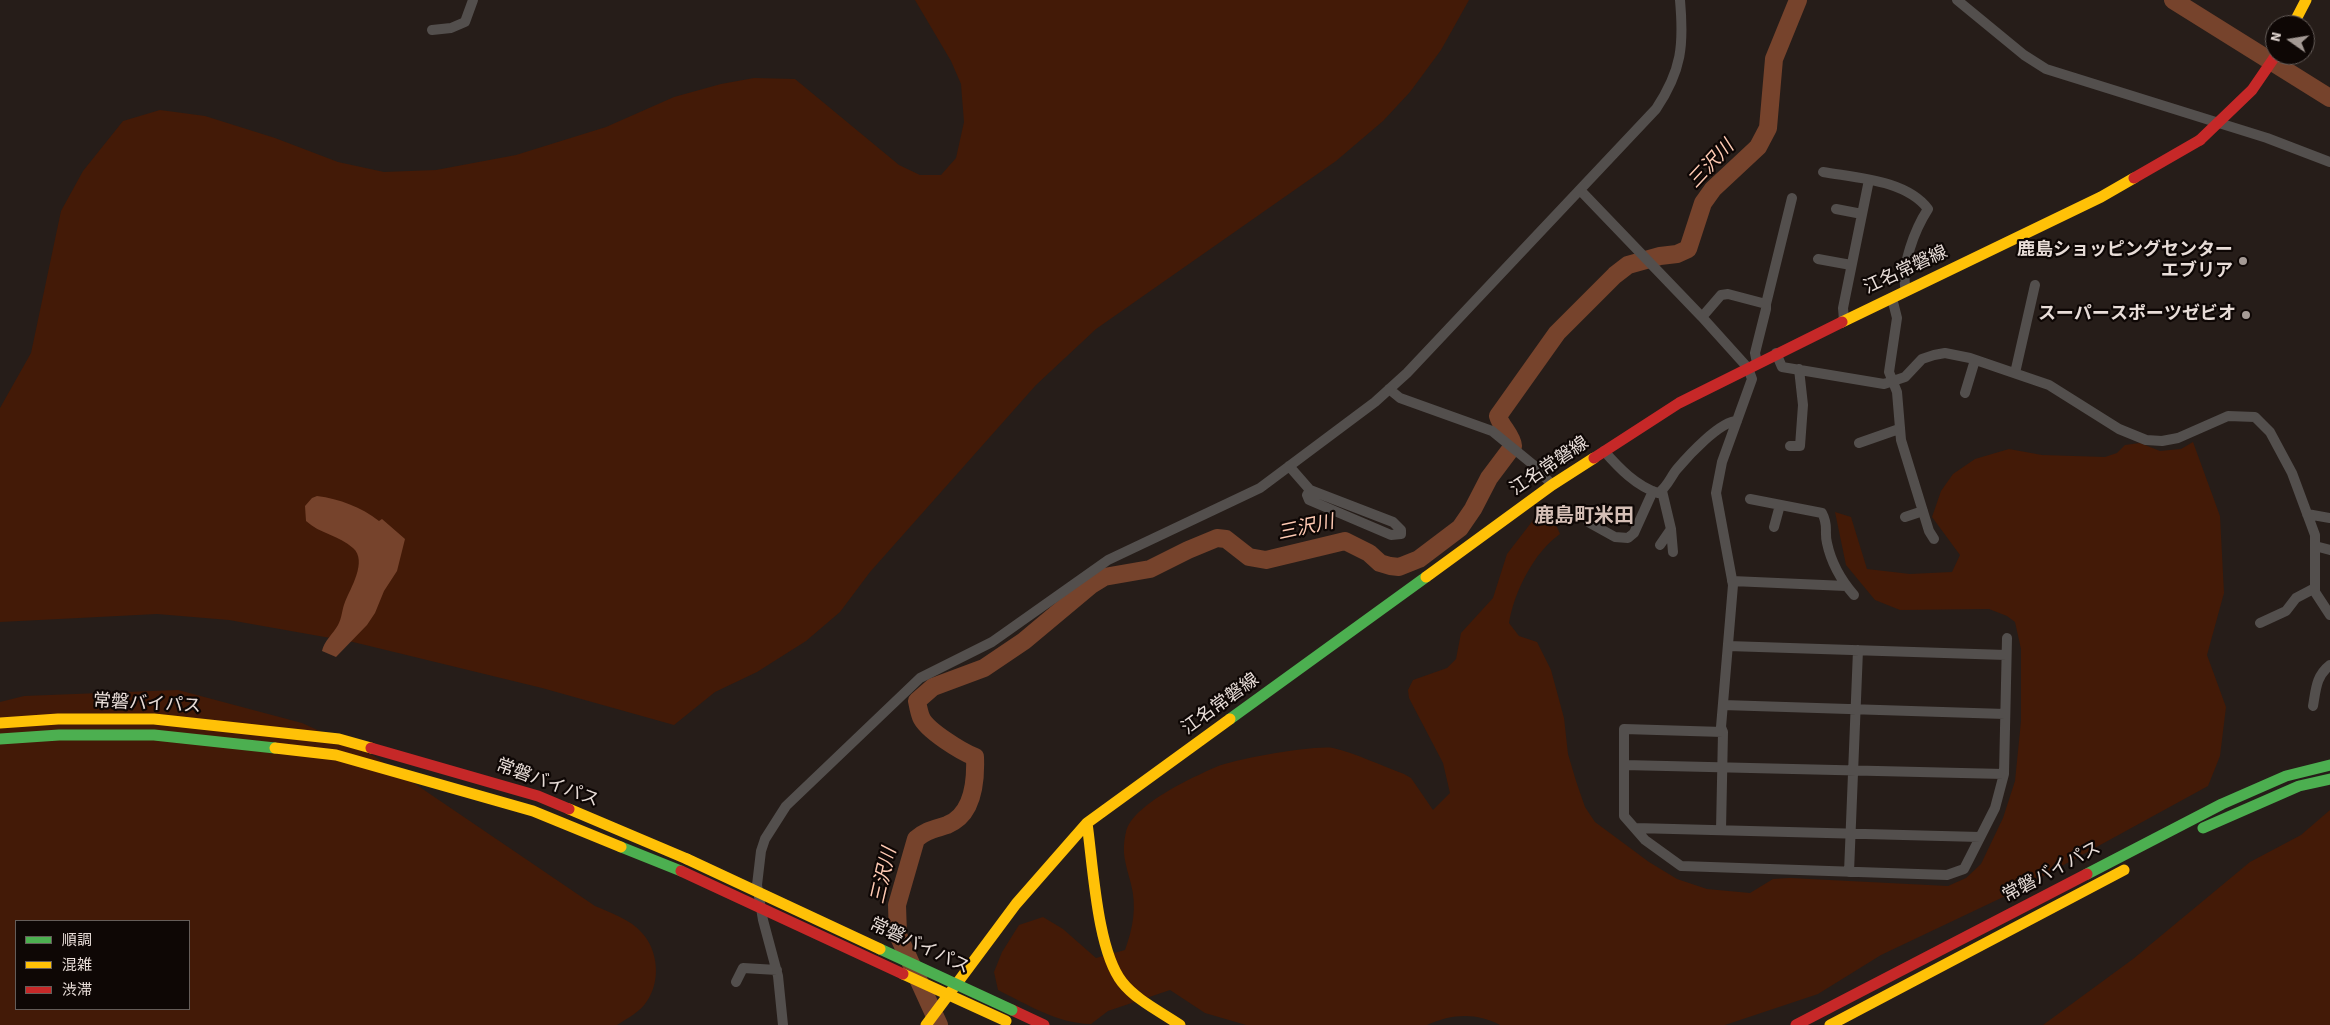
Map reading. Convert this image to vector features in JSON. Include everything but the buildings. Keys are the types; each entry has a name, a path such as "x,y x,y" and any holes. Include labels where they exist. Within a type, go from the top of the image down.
{"main road":[{"path":"2298,15 2306,0"},
{"name":"江名常磐線","path":"926,1025 1016,904 1087,823 1552,485 1679,402 1776,353 2101,197 2200,140 2252,90 2269,65"},
{"name":"常磐バイパス","path":"0,724 58,719 154,719 339,739 538,796 687,859 1044,1025"},
{"name":"常磐バイパス","path":"0,739 59,735 154,735 336,755 533,811 680,871 1010,1023"},
{"name":"常磐バイパス","path":"1796,1025 2222,804 2286,776 2330,764"},
{"path":"2195,832 2299,786 2330,779"},
{"path":"1087,823 1105,938 1112,965 1127,987 1180,1025"},
{"name":"常磐バイパス","path":"1830,1025 2134,864"}],"street":[{"path":"432,30 459,25 468,17 473,0"},
{"path":"783,1025 782,998 777,970 763,920 757,885 761,851 765,839 786,806 920,678 992,642 1094,568 1260,488 1408,373 1656,109 1667,92 1675,74 1683,35 1680,0"},
{"path":"1957,0 2024,55 2046,69 2267,138 2330,162"},
{"path":"468,17 472,29"},
{"path":"1823,172 1869,180 1908,192 1928,209 1915,233 1904,274 1906,291"},
{"path":"1844,320 1843,308 1869,180"},
{"path":"1580,190 1702,317 1752,365"},
{"path":"1721,830 1723,732 1721,727 1732,581 1716,494 1722,462 1752,379 1752,365 1792,198"},
{"path":"1836,209 1862,214"},
{"path":"1818,259 1852,265"},
{"path":"2015,373 2035,285"},
{"path":"1702,317 1721,295 1728,294 1766,304"},
{"path":"1892,298 1897,318 1889,372 1894,381 1898,401 1899,429 1923,511 1934,539"},
{"path":"1776,353 1782,367 1884,384 1905,377 1922,359 1934,355 1945,353 1975,360 2049,385 2119,429 2146,440 2162,441 2178,438 2228,416 2255,417 2270,432 2292,472 2315,535 2315,592 2330,615"},
{"path":"1966,393 1975,360"},
{"path":"1790,446 1800,446 1803,405 1799,369"},
{"path":"1389,389 1400,398 1492,432 1536,467 1552,485"},
{"path":"1588,522 1615,537 1628,538 1634,532 1658,491 1677,469 1714,432 1727,423 1737,421"},
{"path":"1859,443 1899,429"},
{"path":"1604,451 1630,478 1658,491 1671,528 1673,552"},
{"path":"1289,466 1310,490 1393,522 1402,530 1401,534 1391,535 1343,512 1309,500 1307,495 1310,490"},
{"path":"1750,499 1822,513 1827,523 1826,542 1836,568 1846,586 1854,595"},
{"path":"1774,527 1780,505"},
{"path":"1905,517 1923,511"},
{"path":"2307,514 2330,518"},
{"path":"1660,545 1671,528"},
{"path":"2315,546 2330,550"},
{"path":"1732,581 1846,586"},
{"path":"2260,623 2286,611 2296,598 2315,588"},
{"path":"1723,732 1624,730 1624,816 1645,840 1680,866 1948,875 1964,869 1995,808 2004,774 2007,638"},
{"path":"1728,646 2006,655"},
{"path":"1849,872 1858,650"},
{"path":"2313,706 2317,682 2321,674 2330,665"},
{"path":"1723,705 2005,714"},
{"path":"1624,765 2004,774"},
{"path":"1635,828 1980,837"},
{"path":"736,982 743,968 777,970"}],"shaded area":[{"path":"915,0 1469,0 1441,50 1410,92 1383,121 1336,161 1096,329 1036,385 870,572 840,612 806,641 757,672 715,692 674,725 542,688 353,642 229,620 157,614 0,622 0,408 31,353 61,211 83,171 123,121 160,110 205,116 275,138 338,162 384,172 436,170 516,155 606,127 674,97 721,84 754,78 795,79 899,165 920,175 941,175 956,158 964,122 961,84 951,61"},
{"path":"2193,442 2220,516 2224,593 2207,655 2226,707 2220,756 2208,786 2018,890 1881,955 1818,994 1725,1025 1500,1025 1482,1018 1464,1016 1436,1021 1427,1025 1246,1025 1205,1013 1170,990 1108,1011 1091,1024 1067,1021 1055,1017 998,990 994,972 1002,952 1019,925 1043,917 1063,929 1096,958 1125,950 1132,926 1134,909 1133,893 1124,852 1126,832 1139,812 1151,802 1179,785 1216,767 1275,753 1333,748 1359,756 1411,778 1433,810 1450,793 1443,763 1409,698 1408,690 1413,680 1447,668 1456,659 1461,633 1493,598 1507,554 1544,506 1551,513 1560,534 1542,551 1520,586 1509,623 1519,636 1537,642 1551,670 1564,718 1568,754 1585,807 1595,822 1649,862 1677,879 1707,889 1750,893 1773,879 1790,878 1948,886 1966,878 1981,864 2003,818 2015,781 2021,721 2021,649 2015,622 2007,616 1989,609 1900,610 1875,600 1846,565 1835,512 1851,517 1867,569 1910,574 1952,572 1960,555 1932,517 1941,491 1953,474 1975,459 2009,449 2042,455 2105,457 2117,453 2125,445 2140,443 2160,451 2181,449"},
{"path":"317,496 334,499 358,508 379,521 382,519 405,539 397,571 384,591 375,613 367,625 336,657 322,651 339,622 356,575 359,560 353,548 348,544 317,529 306,521 305,506 312,498"},
{"path":"178,690 302,723 374,756 595,906 632,924 647,940 654,957 656,975 651,993 641,1008 617,1025 0,1025 0,702 24,696"},
{"path":"2330,810 2330,1025 2043,1025 2133,959 2250,862 2301,835"}],"waterway":[{"name":"三沢川","path":"939,1025 898,935 897,905 916,839 927,832 956,820 968,806 975,777 975,757 954,746 930,728 921,717 917,701 933,687 984,668 1024,641 1091,585 1104,577 1150,569 1217,538 1226,539 1249,557 1266,560 1345,541 1369,553 1380,563 1399,567 1419,559 1460,528 1473,509 1489,478 1513,446 1511,438 1498,416 1557,333 1615,275 1628,265 1660,256 1677,254 1688,249 1703,203 1713,189 1758,147 1768,128 1774,59 1798,0"},
{"path":"2173,0 2330,98"}],"traffic: fast":[{"path":"1230,719 1426,577"},
{"path":"0,739 59,735 154,735 275,748"},
{"path":"2087,874 2222,804 2286,776 2330,765"},
{"path":"2203,828 2299,786 2330,779"},
{"path":"621,847 681,871"},
{"path":"880,949 1012,1010"}],"traffic: slow":[{"path":"2298,15 2306,0"},
{"path":"1842,322 2101,197 2134,178"},
{"path":"1426,577 1552,485 1594,458"},
{"path":"0,723 58,719 154,719 339,739 371,748"},
{"path":"926,1025 1016,904 1087,823 1230,719"},
{"path":"275,748 336,755 533,811 621,847"},
{"path":"569,809 687,859"},
{"path":"1087,823 1097,906 1107,950 1114,968 1122,982 1134,994 1180,1025"},
{"path":"687,859 880,949"},
{"path":"1830,1025 2124,870"},
{"path":"903,974 1006,1021"}],"traffic: jam":[{"path":"2200,140 2252,90 2269,65"},
{"path":"2134,178 2200,140"},
{"path":"1594,458 1679,403 1842,322"},
{"path":"371,748 538,796 569,809"},
{"path":"681,871 903,974"},
{"path":"1796,1025 2087,874"},
{"path":"1012,1010 1044,1025"}],"place":[{"name":"鹿島ショッピングセンター エブリア","path":"2243,261"},
{"name":"スーパースポーツゼビオ","path":"2246,315"}],"district":[{"name":"鹿島町米田","path":"1584,518"}]}
